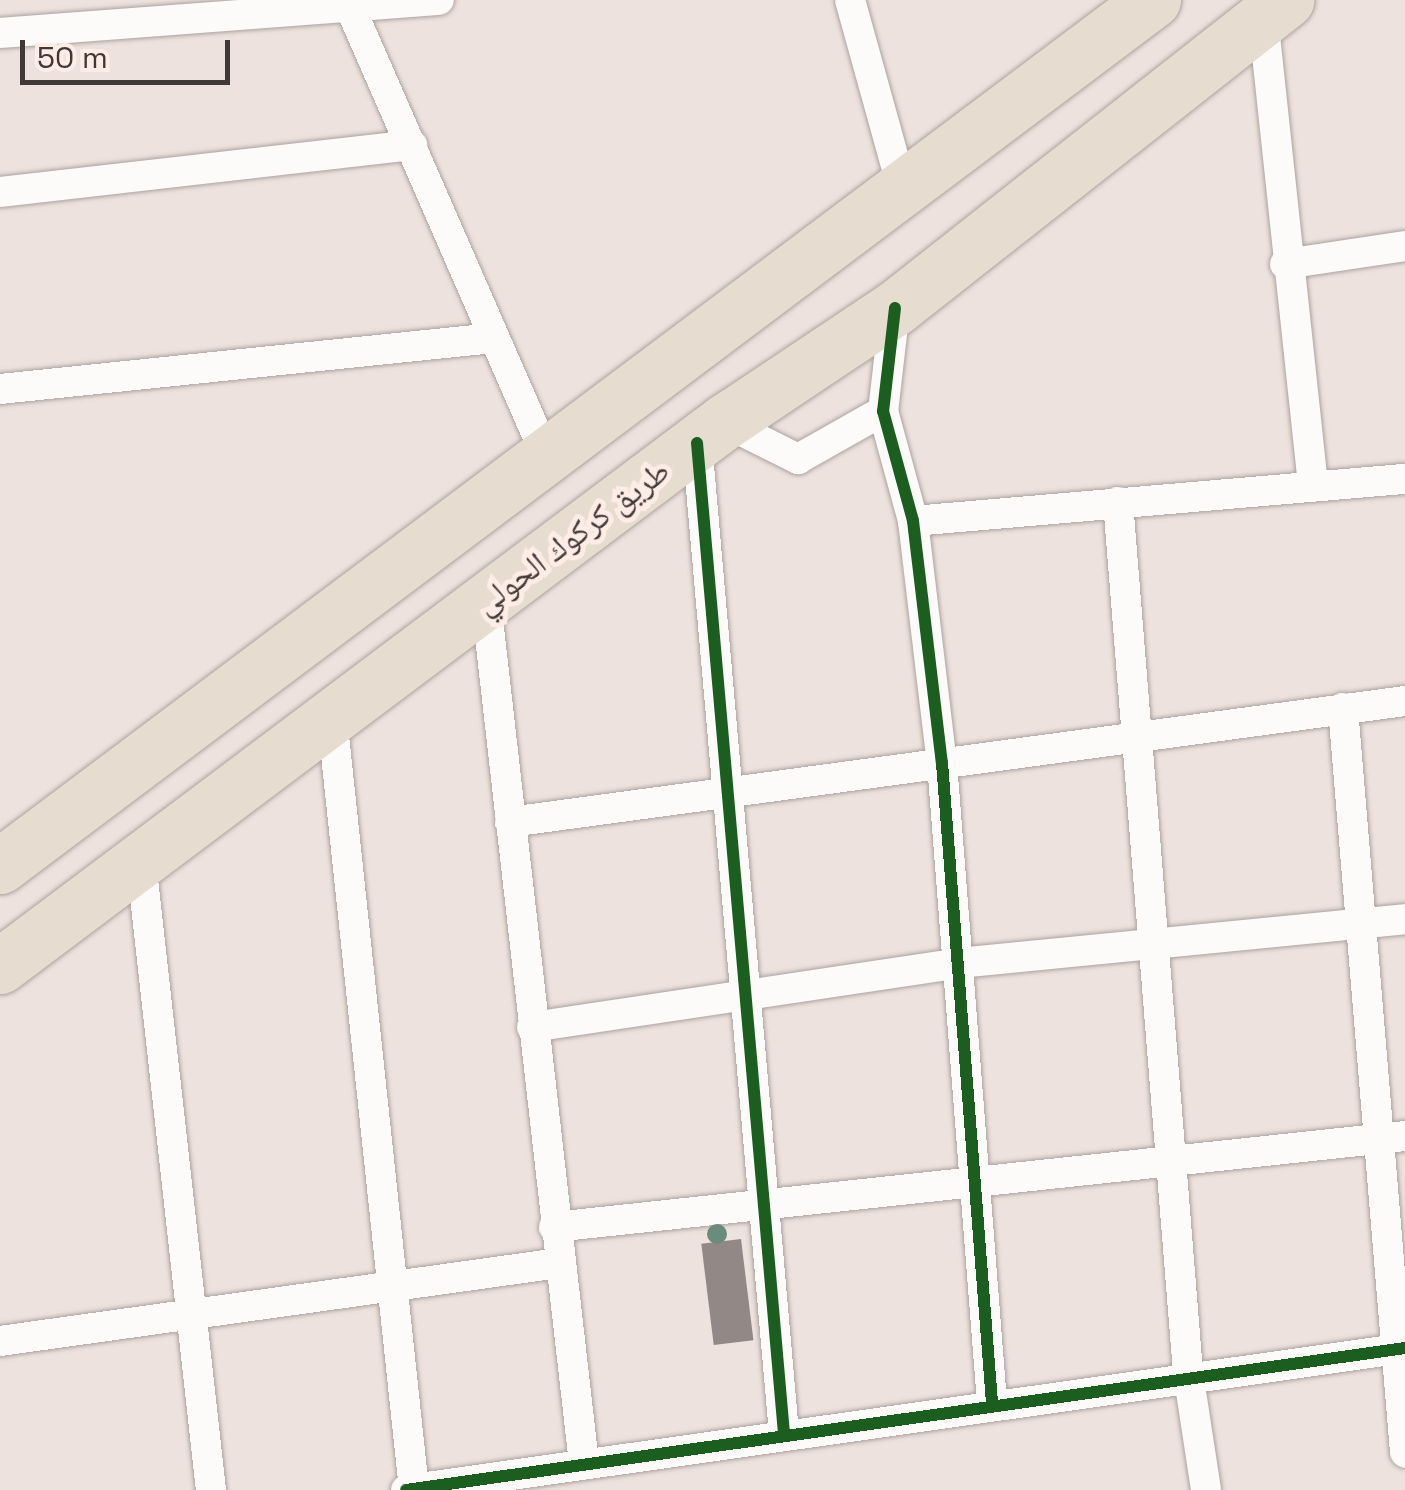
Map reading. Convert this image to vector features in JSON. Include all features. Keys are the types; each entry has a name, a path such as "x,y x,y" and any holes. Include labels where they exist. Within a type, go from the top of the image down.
{"highway":[{"path":"0,866 1153,0"},
{"name":"طريق كركوك الحولي","path":"0,966 710,432 895,308 1275,8"}],"street":[{"path":"0,33 349,2 439,0"},
{"path":"850,0 902,188"},
{"path":"349,2 547,457"},
{"path":"1275,8 1285,264 1313,485"},
{"path":"0,192 412,145"},
{"path":"1285,264 1405,246"},
{"path":"895,308 883,412 913,521 942,763 970,1182 992,1402"},
{"path":"0,389 494,338"},
{"path":"784,1433 726,787 710,432 798,459 883,412"},
{"path":"913,521 1405,479"},
{"path":"1118,502 1188,1372 1206,1490"},
{"path":"486,602 554,1227 584,1463"},
{"path":"510,822 726,787 942,763 1136,731 1405,701"},
{"path":"1342,708 1361,924 1392,1137 1405,1452"},
{"path":"332,717 414,1489"},
{"path":"140,861 188,1314 211,1490"},
{"path":"532,1027 744,999 958,962 1154,948 1405,920"},
{"path":"554,1227 1392,1137"},
{"path":"0,1341 559,1263"},
{"path":"406,1490 1188,1372 1400,1349"}],"building":[{"path":"741,1239 753,1340 714,1345 701,1244"}],"cycle path":[{"path":"895,308 883,411 913,521 942,763 992,1402"},
{"path":"697,443 784,1433"},
{"path":"406,1490 1405,1348"}]}
